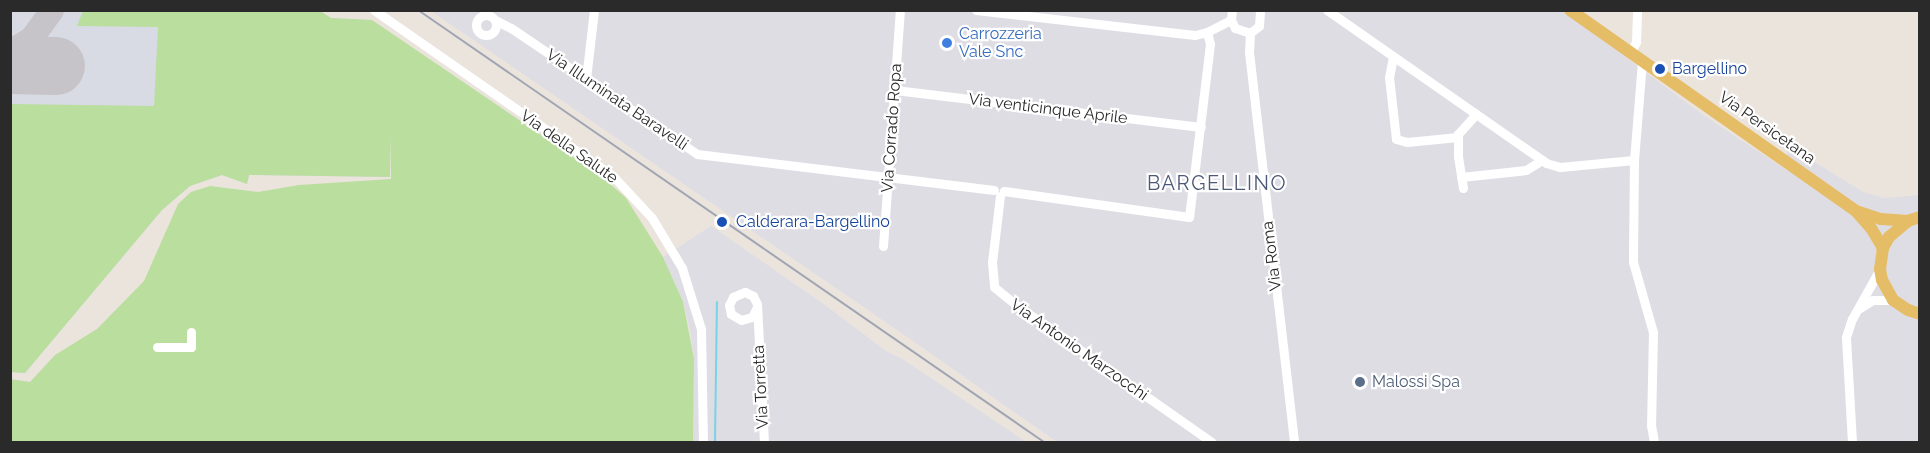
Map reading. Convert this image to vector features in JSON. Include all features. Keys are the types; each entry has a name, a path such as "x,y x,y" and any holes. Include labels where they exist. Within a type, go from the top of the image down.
{"main road":[{"name":"Via Persicetana","path":"1570,10 1856,211 1871,228 1883,248"},
{"name":"Via Persicetana","path":"1856,211 1881,219 1914,219"},
{"path":"1914,219 1889,237 1883,248 1880,269 1882,280 1893,300 1918,317"}],"street":[{"name":"Via della Salute","path":"374,10 613,176 652,218 682,268 701,329 703,442"},
{"path":"586,79 594,10"},
{"name":"Via Corrado Ropa","path":"883,246 900,10"},
{"path":"976,10 1195,35 1207,32 1231,15 1235,28 1250,33 1259,26 1260,10"},
{"path":"1327,10 1542,160 1560,167 1634,160"},
{"path":"1630,52 1637,36 1637,10"},
{"name":"Via Illuminata Baravelli","path":"495,20 511,28 697,154 889,178"},
{"path":"889,178 1189,217 1211,49 1207,32"},
{"name":"Via Roma","path":"1250,33 1249,52 1294,442"},
{"path":"1393,57 1389,77 1396,139 1407,142 1458,137"},
{"path":"1642,61 1634,160 1633,262 1653,332 1651,425 1654,442"},
{"name":"Via venticinque Aprile","path":"895,90 1201,127"},
{"path":"1462,188 1458,137 1476,114"},
{"path":"1461,177 1526,170 1542,160"},
{"name":"Via Antonio Marzocchi","path":"999,192 992,262 994,287 1016,305 1212,442"},
{"path":"1852,442 1845,346 1847,330 1880,269"},
{"name":"Via Torretta","path":"759,332 745,320 737,319 731,314 729,305 733,297 740,292 749,294 755,300 759,332 764,442"},
{"path":"1858,309 1873,300 1893,300"},
{"path":"745,320 752,317 756,309"},
{"path":"157,347 191,347 191,332"}],"shaded area":[{"path":"11,11 320,11 331,18 372,20 390,177 249,175 247,184 222,175 190,186 162,210 25,373 11,372"},
{"path":"431,11 1564,11 1703,115 1788,171 1787,145 1863,192 1884,198 1919,195 1919,442 1057,442"},
{"path":"711,226 825,305 886,351 904,360 1026,442 693,442 694,359 690,330 683,302 663,257"}],"green space":[{"path":"83,11 320,11 331,18 372,20 600,175 626,198 663,257 683,302 694,359 693,442 11,442 10,379 30,382 55,355 97,329 144,281 178,204 191,192 210,186 258,192 299,185 391,179 391,133 390,177 249,175 247,184 222,175 190,186 162,210 25,373 11,372 11,104 154,106 158,27 77,26"}],"waterway":[{"path":"715,442 717,302"}],"taxiway":[{"path":"10,52 32,38 52,10"}],"runway":[{"path":"10,65 56,66"}],"railway":[{"path":"418,10 1044,442"}],"place":[{"name":"Carrozzeria Vale Snc","path":"947,43"},
{"name":"Bargellino","path":"1660,69"},
{"name":"Calderara-Bargellino","path":"722,222"},
{"name":"Malossi Spa","path":"1360,382"}],"district":[{"name":"BARGELLINO","path":"1217,183"}]}
